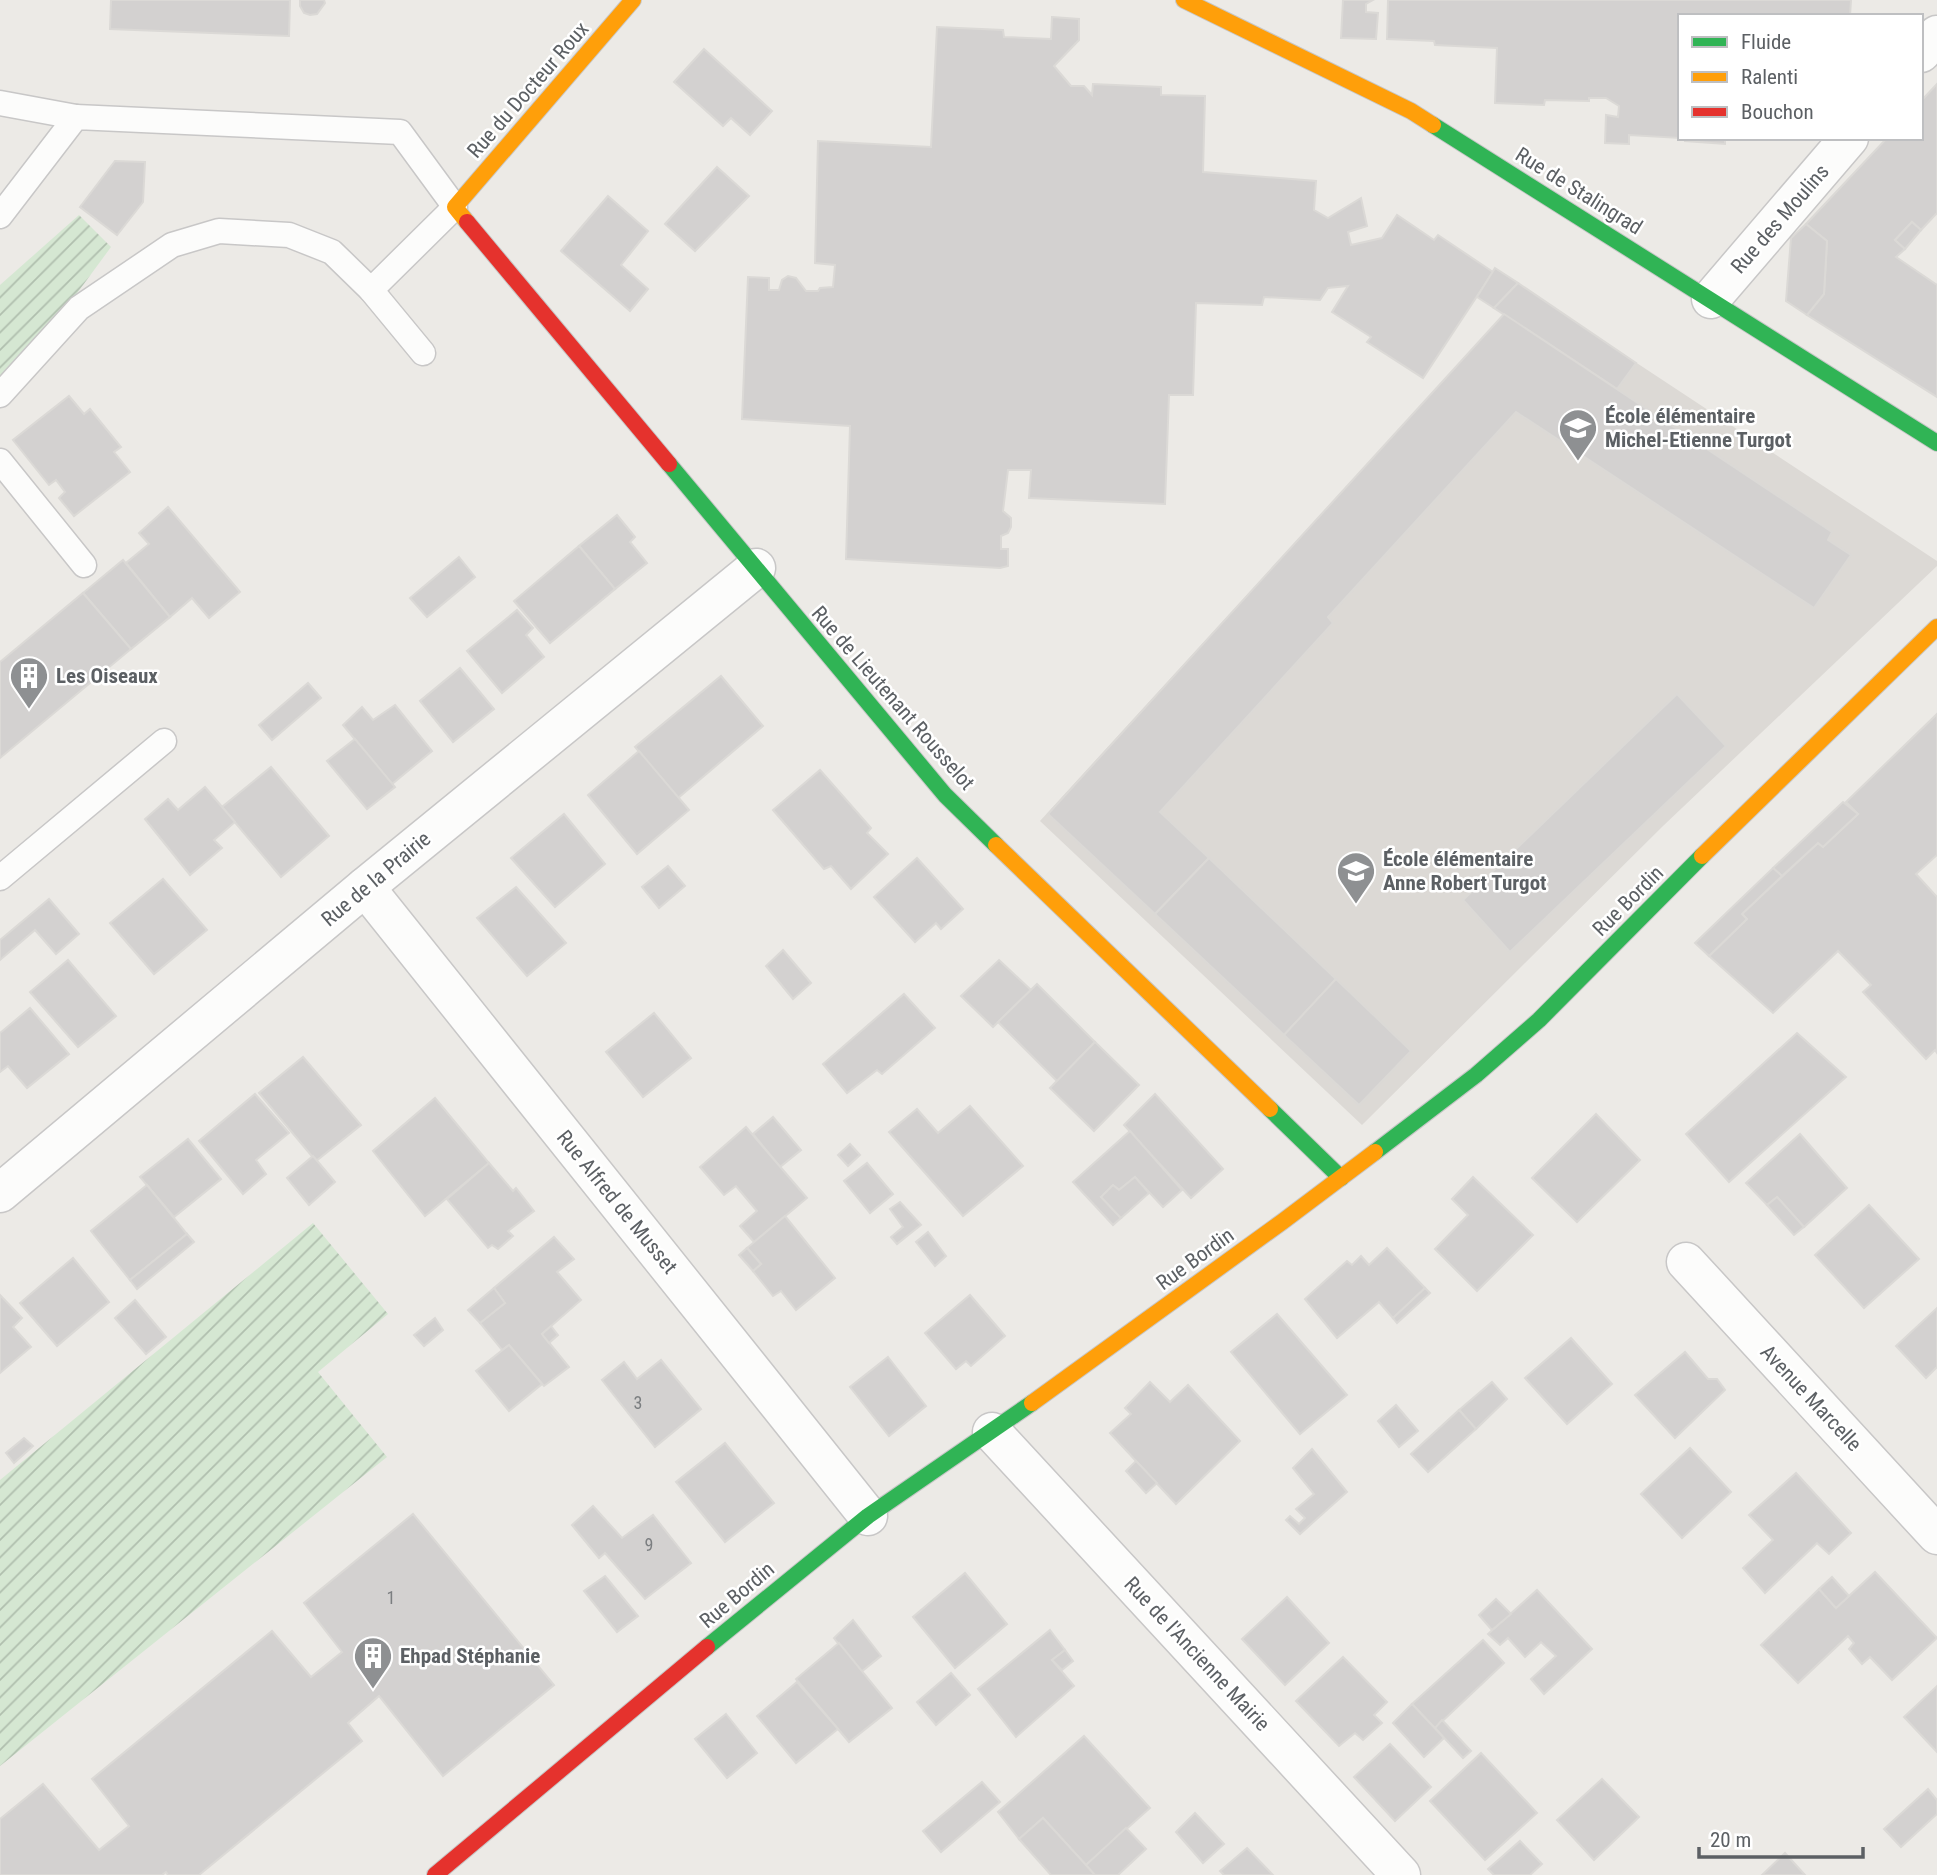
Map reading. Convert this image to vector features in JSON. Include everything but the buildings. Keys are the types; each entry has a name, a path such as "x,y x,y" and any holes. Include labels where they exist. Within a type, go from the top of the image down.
{"street":[{"name":"Rue du Docteur Roux","path":"455,207 633,0"},
{"name":"Rue de Stalingrad","path":"1184,0 1411,111 1937,443"},
{"path":"1923,51 1937,35"},
{"name":"Rue des Moulins","path":"1711,299 1847,140"},
{"name":"Rue de Lieutenant Rousselot","path":"455,207 945,794 1341,1178"},
{"name":"Rue de la Prairie","path":"0,1193 365,887 755,568"},
{"name":"Rue Bordin","path":"435,1875 780,1586 868,1516 992,1432 1341,1178 1476,1075 1539,1020 1788,770 1937,627"},
{"name":"Rue Alfred de Musset","path":"365,887 868,1516"},
{"name":"Avenue Marcelle","path":"1686,1262 1937,1535"},
{"name":"Rue de l'Ancienne Mairie","path":"992,1432 1401,1875"}],"lane":[{"path":"0,103 76,117 400,132 455,207 372,290"},
{"path":"0,216 76,117"},
{"path":"0,395 79,308 172,245 219,231 289,235 331,252 372,290 422,353"},
{"path":"0,461 84,565"},
{"path":"0,878 164,741"}],"shaded area":[{"path":"1504,314 1614,348 1937,561 1937,566 1663,826 1362,1125 1040,821"}],"green space":[{"path":"79,215 111,247 0,398 0,285"},
{"path":"313,1223 388,1314 318,1372 387,1457 0,1766 0,1480"}],"traffic: fast":[{"path":"1433,125 1937,443"},
{"path":"669,464 945,795 996,845"},
{"path":"1375,1152 1476,1075 1539,1020 1702,856"},
{"path":"1270,1109 1341,1178"},
{"path":"707,1647 868,1516 1032,1403"}],"traffic: slow":[{"path":"467,222 455,207 633,0"},
{"path":"1184,0 1411,111 1433,125"},
{"path":"1702,856 1937,627"},
{"path":"996,845 1270,1109"},
{"path":"1032,1403 1375,1152"}],"traffic: jam":[{"path":"467,222 669,464"},
{"path":"435,1875 707,1647"}],"place":[{"name":"École élémentaire Michel-Etienne Turgot","path":"1578,462"},
{"name":"Les Oiseaux","path":"29,710"},
{"name":"École élémentaire Anne Robert Turgot","path":"1356,905"},
{"name":"Ehpad Stéphanie","path":"373,1690"}]}
